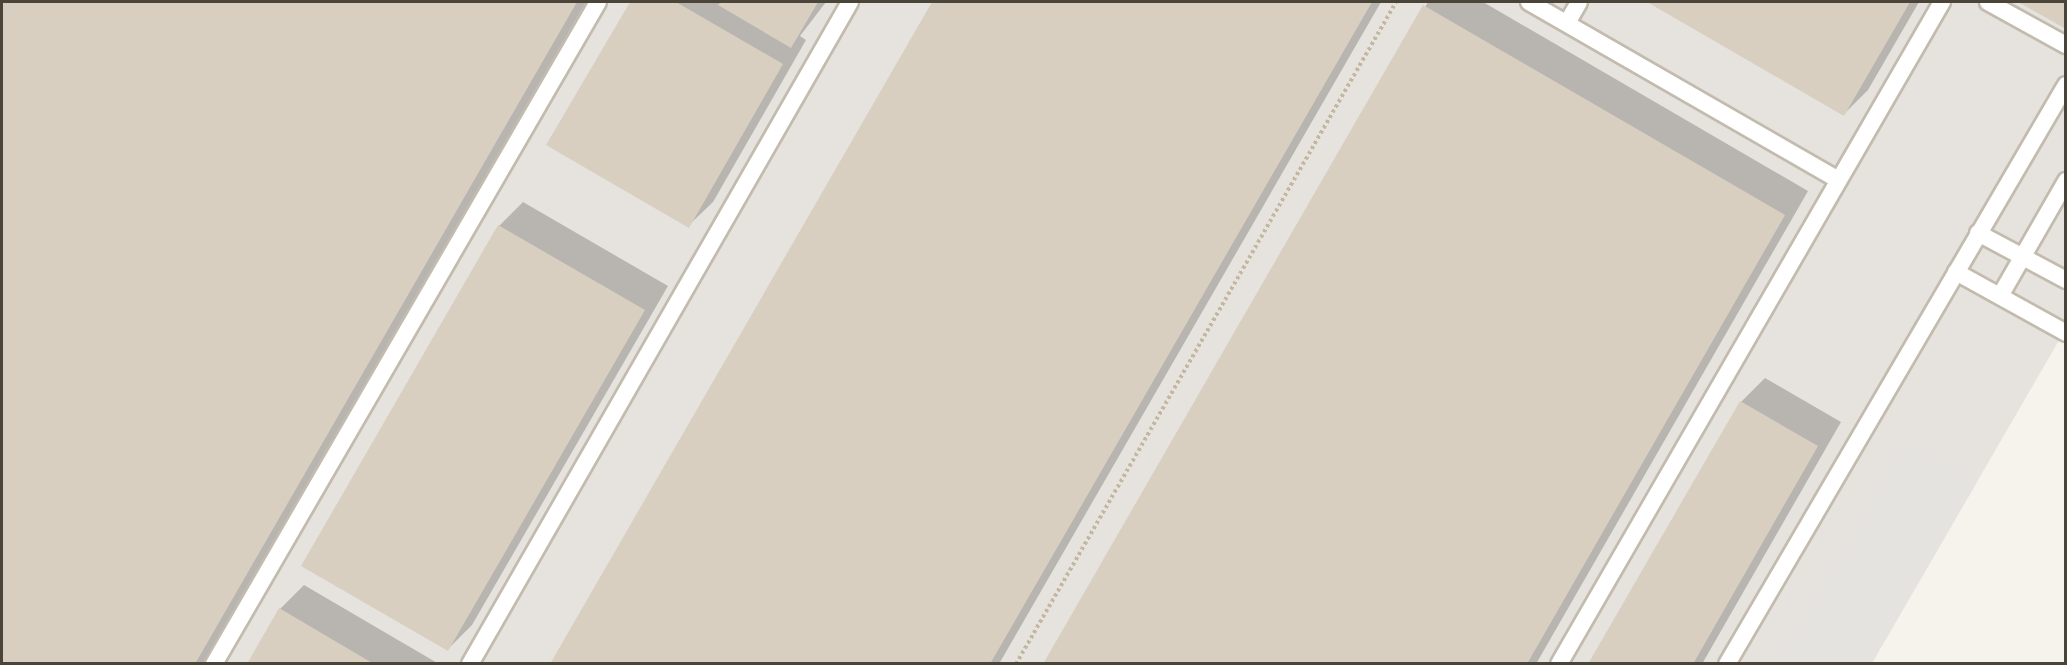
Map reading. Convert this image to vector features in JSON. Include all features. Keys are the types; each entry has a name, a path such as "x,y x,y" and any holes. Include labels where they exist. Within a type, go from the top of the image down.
{"lane":[{"path":"214,663 598,2"},
{"path":"470,663 850,2"},
{"path":"1528,2 1839,180"},
{"path":"1567,23 1579,2"},
{"path":"1558,663 1942,2"},
{"path":"1988,2 2066,45"},
{"path":"1727,663 2066,85"},
{"path":"2000,296 2066,181"},
{"path":"1978,233 2066,280"},
{"path":"1956,272 2066,333"}],"path":[{"path":"1016,663 1396,2"}],"shaded area":[{"path":"2,2 2065,2 2065,330 1872,663 2,663"},
{"path":"1906,441 1977,482 1872,663 1777,663"}],"building":[{"path":"2,2 577,2 195,664 2,664"},
{"path":"630,2 676,2 783,64 689,228 546,145"},
{"path":"721,2 818,2 791,48 718,5"},
{"path":"932,2 1372,2 990,664 550,664"},
{"path":"1647,2 1910,2 1844,116"},
{"path":"2018,2 2066,2 2066,29"},
{"path":"1423,5 1785,215 1527,664 1043,664"},
{"path":"498,225 645,310 448,651 301,566"},
{"path":"1740,401 1818,446 1693,664 1588,664"},
{"path":"279,608 374,664 247,664"}]}
